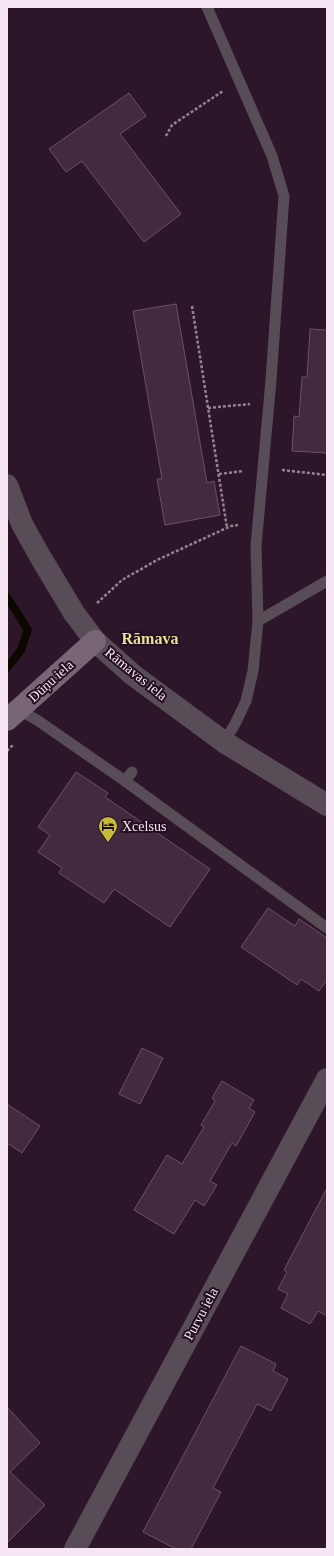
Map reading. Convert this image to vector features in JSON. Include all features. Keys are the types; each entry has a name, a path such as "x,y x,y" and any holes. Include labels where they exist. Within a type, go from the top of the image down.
{"main road":[{"name":"Dūņu iela","path":"21,717 95,641"}],"street":[{"name":"Rāmavas iela","path":"7,486 22,524 41,558 74,613 95,641 133,675 224,742 327,805"},
{"name":"Purvu iela","path":"75,1549 327,1079"}],"lane":[{"path":"207,7 272,156 284,196 269,402 256,546 258,621 253,671 246,701 224,742"},
{"path":"258,621 327,581"},
{"path":"21,717 125,781 327,928"},
{"path":"125,781 132,772"}],"path":[{"path":"166,136 172,125 239,80"},
{"path":"192,306 227,528"},
{"path":"208,408 269,402"},
{"path":"219,474 263,468 327,476"},
{"path":"93,606 122,580 157,560 227,528 247,522 258,523"},
{"path":"7,751 21,717"}],"building":[{"path":"129,93 146,116 120,134 181,214 144,242 82,161 66,172 49,149"},
{"path":"176,304 207,483 214,481 220,515 165,525 157,479 162,479 133,311"},
{"path":"310,329 327,330 327,453 292,451 294,416 299,417 302,377 307,377"},
{"name":"Xcelsus","path":"76,772 108,793 105,797 210,869 170,927 114,889 104,903 59,873 62,868 38,852 50,835 38,827"},
{"path":"268,908 295,926 299,919 327,938 327,980 319,991 301,979 297,985 241,947"},
{"path":"142,1048 163,1058 140,1104 119,1094"},
{"path":"222,1081 254,1100 249,1108 255,1112 236,1146 232,1143 210,1181 217,1185 204,1206 195,1200 174,1234 134,1210 167,1155 182,1164 204,1127 201,1125 215,1101 212,1098"},
{"path":"7,1104 40,1126 22,1153 7,1143"},
{"path":"327,1188 327,1316 318,1311 310,1324 281,1308 288,1294 278,1289 287,1272 284,1270"},
{"path":"241,1346 276,1364 273,1371 288,1379 271,1411 257,1404 213,1488 221,1492 191,1549 176,1549 143,1532"},
{"path":"7,1407 40,1443 10,1472 45,1505 7,1543"}],"waterway":[{"path":"7,597 28,630 21,650 7,668"}],"place":[{"name":"Xcelsus","path":"108,843"}],"district":[{"name":"Rāmava","path":"150,638"}]}
